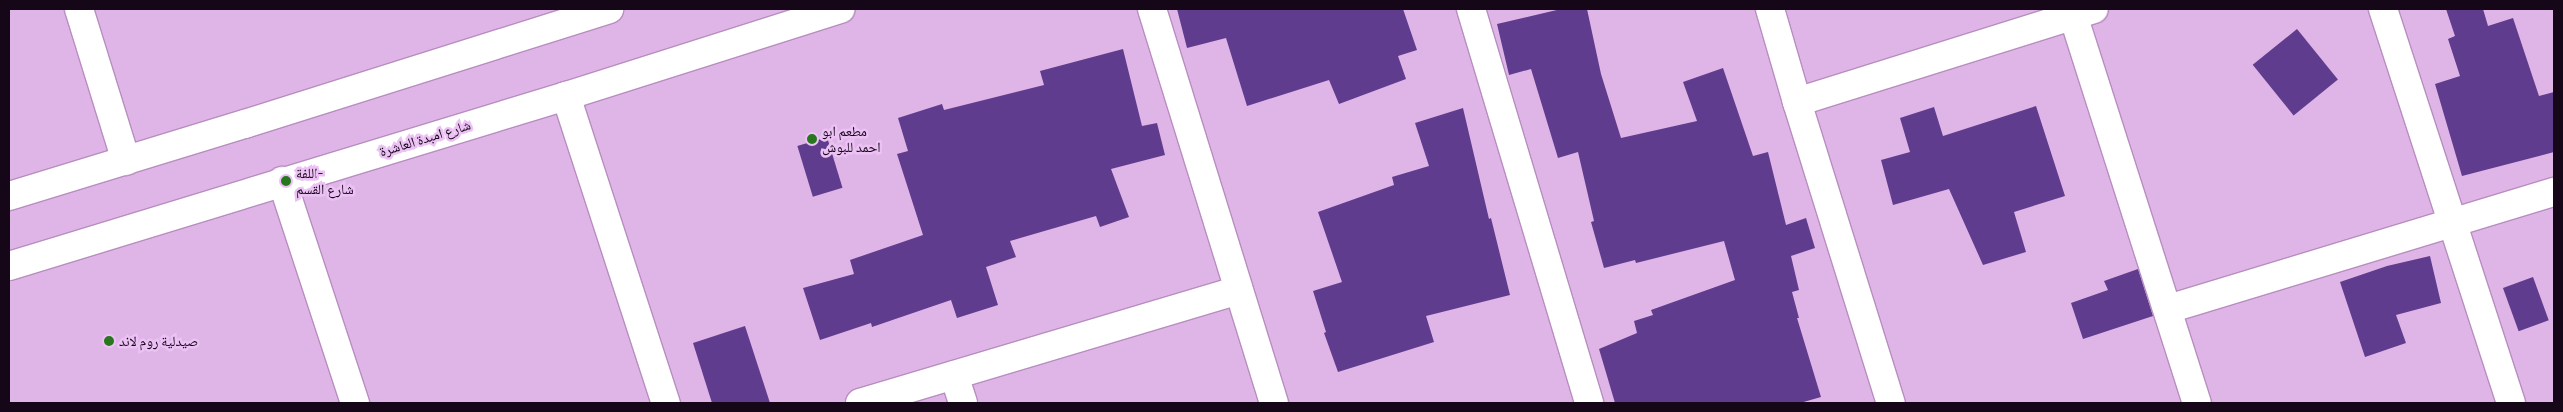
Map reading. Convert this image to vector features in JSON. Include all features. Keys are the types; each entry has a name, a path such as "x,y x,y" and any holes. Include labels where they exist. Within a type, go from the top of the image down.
{"street":[{"path":"79,9 126,161"},
{"path":"9,196 609,9"},
{"name":"شارع امبدة العاشرة","path":"9,266 282,181 566,96 842,9"},
{"path":"1152,9 1274,403"},
{"path":"1470,9 1589,403"},
{"path":"1770,9 1891,403"},
{"path":"2383,9 2511,403"},
{"path":"1797,102 2084,12 2168,309 2197,403"},
{"path":"566,96 666,403"},
{"path":"282,181 355,403"},
{"path":"2168,309 2554,192"},
{"path":"860,403 1239,290"},
{"path":"954,375 963,403"}],"building":[{"path":"1177,9 1403,9 1417,50 1398,56 1406,79 1339,104 1329,80 1247,106 1226,38 1187,48"},
{"path":"1561,9 1587,9 1601,74 1621,138 1697,121 1683,82 1723,68 1753,156 1768,152 1786,225 1806,218 1815,248 1791,256 1799,290 1792,292 1799,318 1797,318 1821,397 1800,403 1615,403 1599,349 1637,333 1634,321 1653,315 1651,310 1735,280 1724,241 1636,263 1635,260 1604,268 1591,222 1594,221 1578,152 1558,158 1531,69 1509,75 1497,24"},
{"path":"2446,9 2483,9 2488,26 2513,18 2539,96 2554,92 2554,152 2462,176 2435,84 2460,76 2448,39 2455,36"},
{"path":"2297,29 2338,80 2294,115 2253,65"},
{"path":"1123,49 1142,126 1157,123 1165,155 1111,169 1129,217 1100,227 1096,216 1010,241 1016,257 986,267 998,305 957,318 951,300 872,327 871,323 820,340 803,288 854,274 850,260 923,235 897,154 908,151 898,118 942,104 944,110 1044,85 1040,71"},
{"path":"2036,106 2065,196 2014,212 2026,252 1983,265 1949,189 1893,205 1881,160 1910,152 1900,118 1934,107 1943,136"},
{"path":"1463,108 1489,219 1491,218 1510,295 1426,316 1434,342 1338,372 1324,333 1326,332 1313,291 1342,282 1318,212 1394,185 1392,177 1429,166 1415,123"},
{"path":"827,137 842,188 813,197 797,146"},
{"path":"2430,256 2441,303 2396,315 2406,343 2365,357 2340,282 2387,266"},
{"path":"2138,269 2153,316 2083,339 2071,303 2108,290 2104,281"},
{"path":"2533,277 2549,320 2519,331 2503,288"},
{"path":"745,326 770,403 712,403 693,343"}],"place":[{"name":"مطعم ابو احمد للبوش","path":"812,139"},
{"name":"اللفة- شارع القسم","path":"286,181"},
{"name":"صيدلية روم لاند","path":"109,341"}]}
